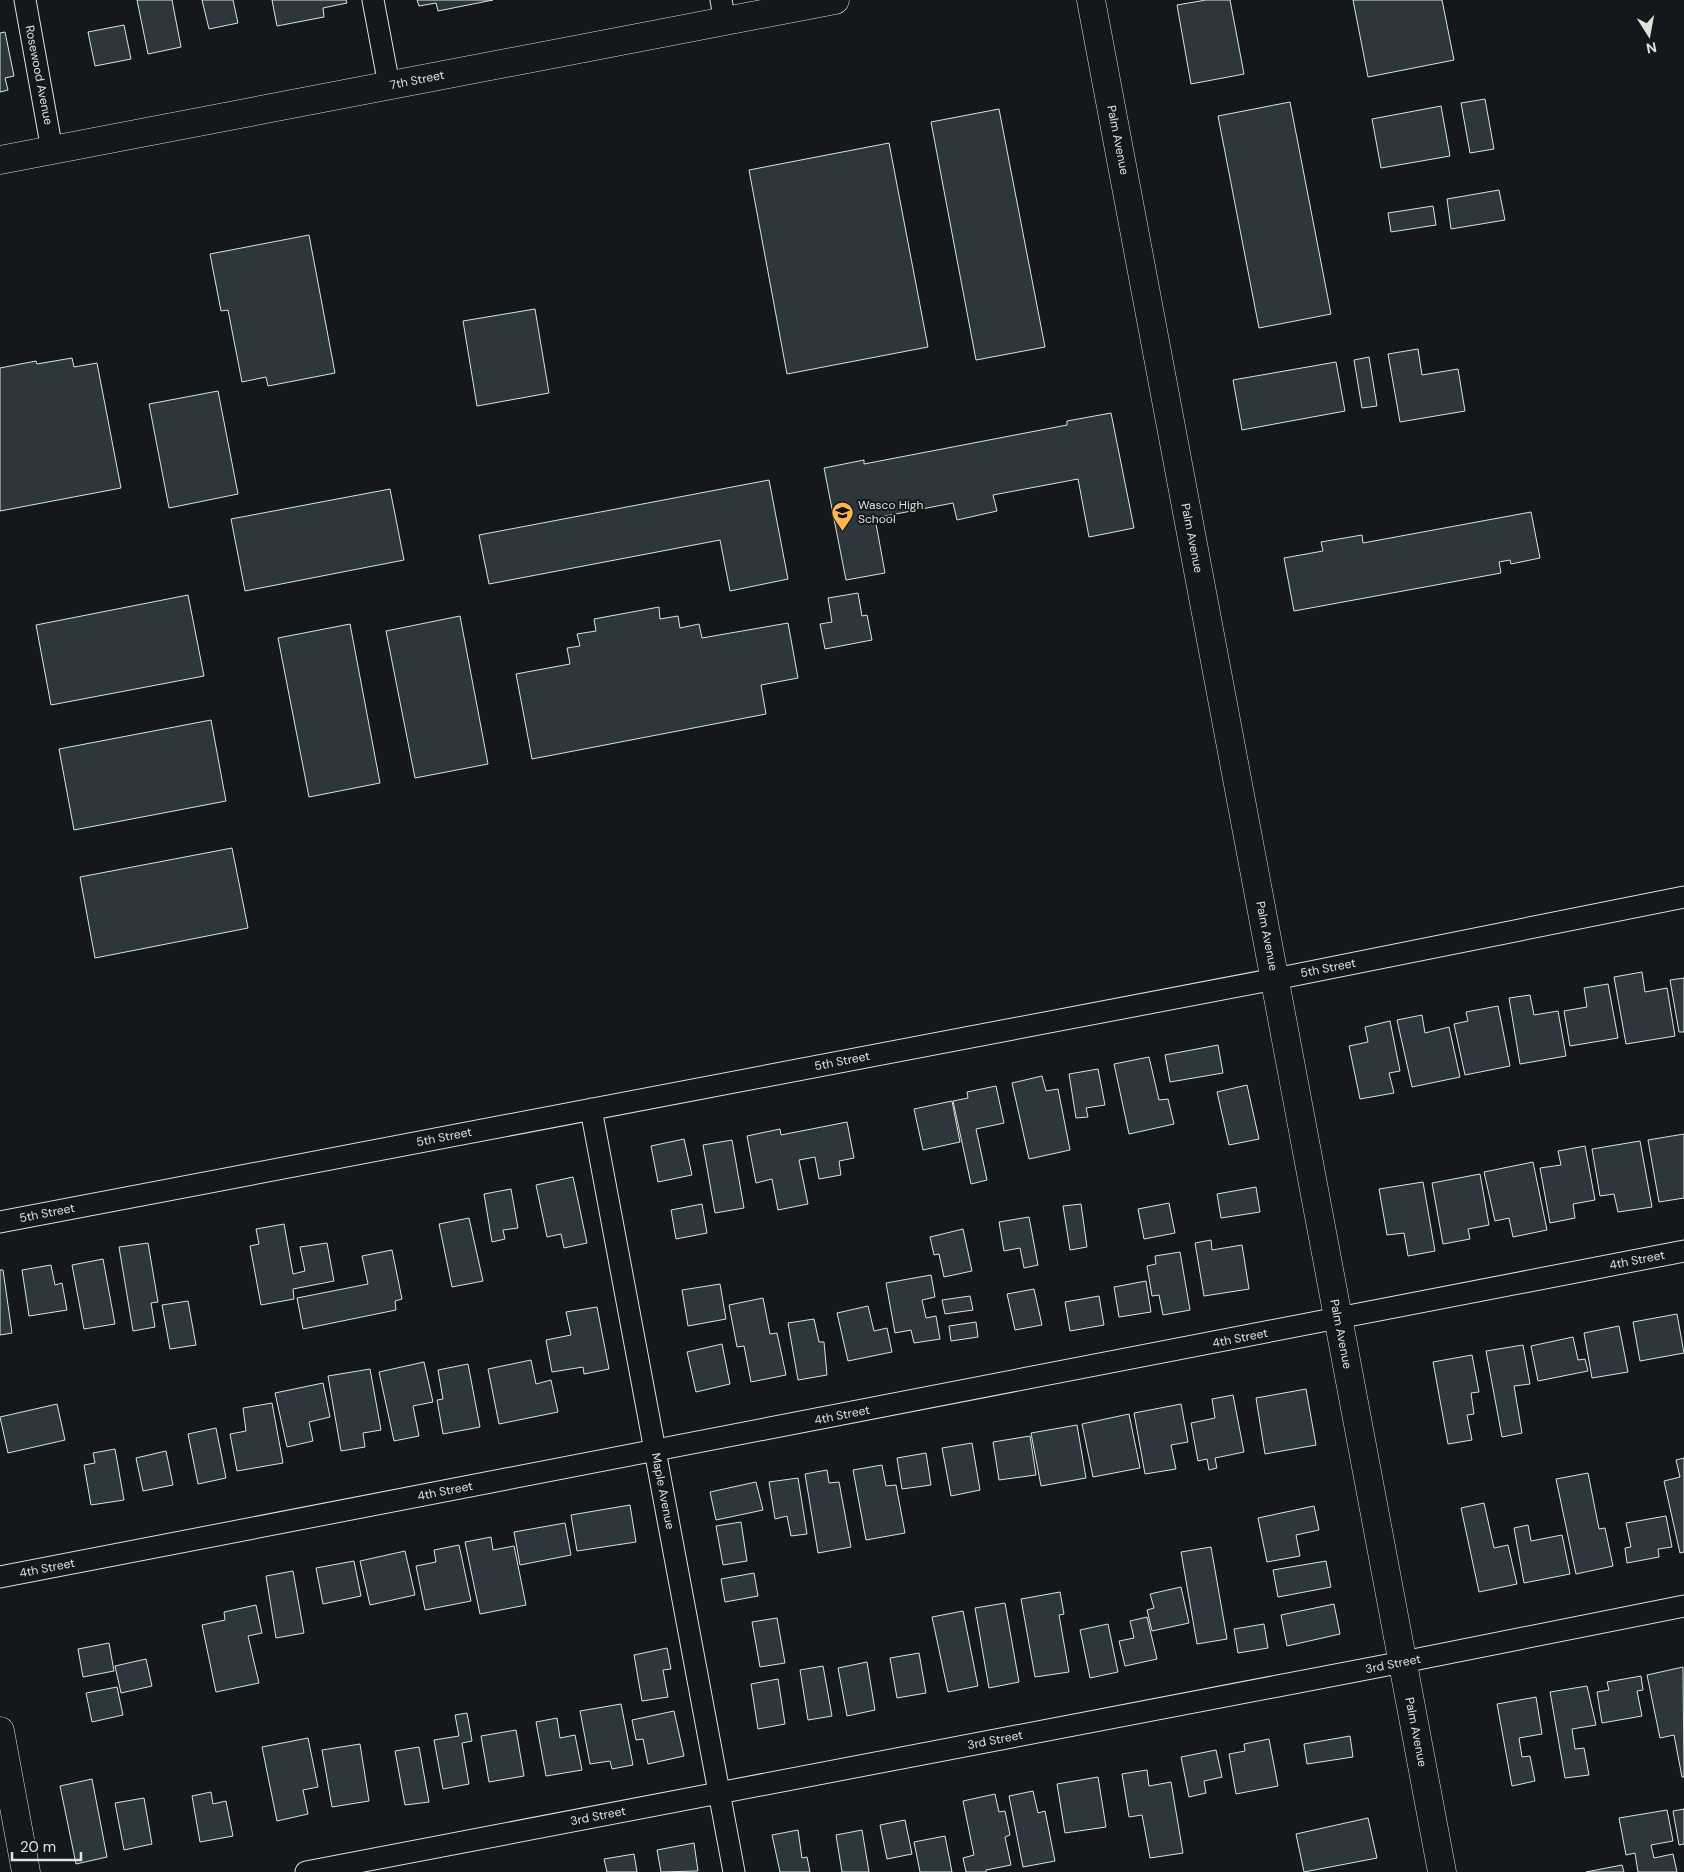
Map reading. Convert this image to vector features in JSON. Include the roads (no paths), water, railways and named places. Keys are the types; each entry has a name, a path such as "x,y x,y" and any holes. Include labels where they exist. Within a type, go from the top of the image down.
{"main road":[{"name":"7th Street","path":"0,160 389,85 723,11 835,0"},
{"name":"Palm Avenue","path":"1091,0 1442,1872"},
{"path":"0,1731 26,1872"}],"street":[{"name":"Rosewood Avenue","path":"25,0 52,150"},
{"path":"373,0 389,85"},
{"name":"5th Street","path":"0,1222 1275,979 1684,897"},
{"name":"Maple Avenue","path":"591,1109 734,1872"},
{"name":"4th Street","path":"0,1577 1684,1251"},
{"name":"3rd Street","path":"306,1872 1403,1662 1684,1606"}],"place":[{"name":"Wasco High School","path":"842,531"}]}
